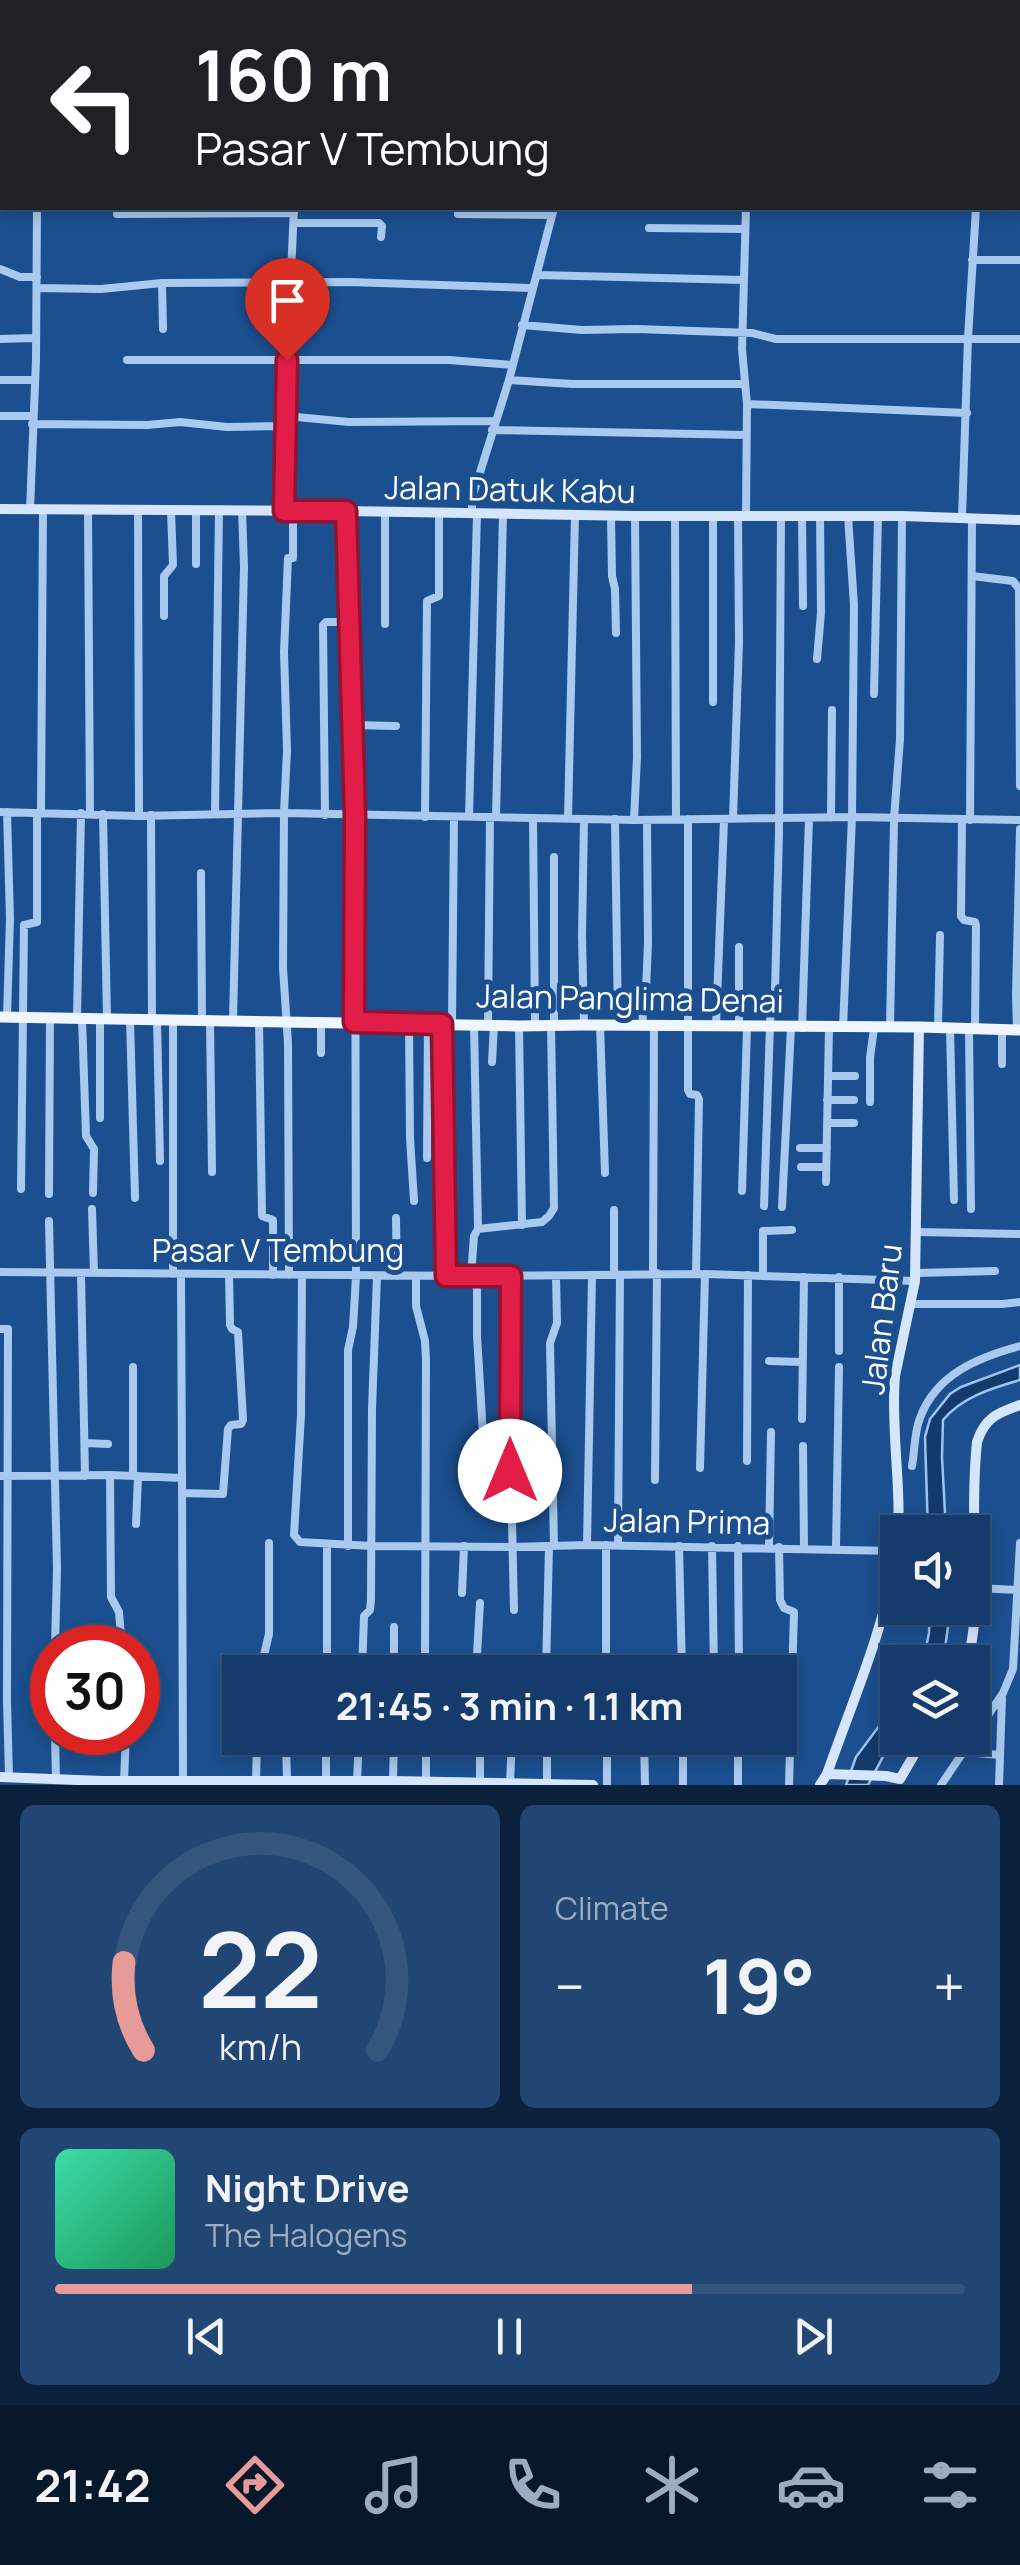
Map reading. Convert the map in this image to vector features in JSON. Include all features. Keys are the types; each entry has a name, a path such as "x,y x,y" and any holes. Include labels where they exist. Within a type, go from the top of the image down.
{"main road":[{"name":"Jalan Panglima Denai","path":"3,1017 1018,1030"}],"street":[{"path":"21,1189 24,925 38,919 33,420 38,210"},
{"path":"117,214 294,210 285,421 293,558 288,558 284,652 288,1275"},
{"path":"716,1026 744,511 747,404 742,334 746,210"},
{"path":"971,1209 976,925 961,916 972,576 962,466 976,210"},
{"path":"458,214 553,211 473,509 469,816"},
{"path":"294,223 379,223 382,237"},
{"path":"648,228 745,229"},
{"path":"972,260 1020,260"},
{"path":"0,269 20,277 37,276"},
{"path":"537,274 743,280"},
{"path":"37,288 349,282 532,288"},
{"path":"162,283 163,330"},
{"path":"522,326 756,334 776,339 1020,339"},
{"path":"0,339 35,338"},
{"path":"127,360 449,360 512,365"},
{"path":"0,380 35,380"},
{"path":"509,380 745,384"},
{"path":"747,404 967,413"},
{"path":"0,416 132,425 349,422 746,435"},
{"name":"Jalan Datuk Kabu","path":"0,509 473,509 611,516 744,511 781,516 1020,520"},
{"path":"88,510 80,1017 86,1136 94,1149 94,1193"},
{"path":"196,510 196,564"},
{"path":"215,814 219,510"},
{"path":"233,1020 244,568 242,510"},
{"path":"164,616 164,576 174,565 171,511"},
{"path":"346,511 355,816 356,1276 354,1327 348,1350 348,1546"},
{"path":"138,512 139,816"},
{"path":"385,512 385,624"},
{"path":"424,817 427,605 428,600 439,596 439,512"},
{"path":"486,1484 474,1236 478,1230 478,1110 485,1025 503,513"},
{"path":"568,818 575,515"},
{"path":"713,515 713,702"},
{"path":"611,516 616,632"},
{"path":"634,820 635,516"},
{"path":"675,516 676,818"},
{"path":"764,1206 771,995 775,992 781,516"},
{"path":"802,516 803,606"},
{"path":"817,658 821,613 820,516"},
{"path":"826,1182 828,1076 836,1028 852,817 854,605 848,516"},
{"path":"874,694 878,516"},
{"path":"890,1028 894,819 900,738 902,516"},
{"path":"972,576 1013,581 1019,589 1020,786"},
{"path":"325,815 323,625 350,622"},
{"path":"831,818 832,710"},
{"path":"352,725 396,726"},
{"path":"3,1017 10,918 3,812 634,820 1020,820"},
{"path":"100,1118 104,1018 102,814"},
{"path":"151,815 160,1162"},
{"path":"446,1276 447,1024 454,816"},
{"path":"533,818 535,1026"},
{"path":"688,818 688,1090 699,1099 700,1468"},
{"path":"782,1208 810,818"},
{"path":"584,819 584,1025"},
{"path":"615,819 618,1026"},
{"path":"646,820 648,943 646,990 642,995 648,1026 655,1274 655,1480"},
{"path":"1018,1030 1020,829"},
{"path":"478,1230 542,1222 554,1208 554,857"},
{"path":"201,872 212,1172"},
{"path":"940,934 954,1200"},
{"path":"739,947 743,1027 742,1191"},
{"path":"49,1194 50,1017"},
{"path":"130,1019 135,1198"},
{"path":"174,1020 188,1782"},
{"path":"259,1021 262,1216 273,1220 272,1275"},
{"path":"321,1022 321,1052"},
{"path":"409,1023 414,1201"},
{"path":"427,1158 428,1024"},
{"path":"485,1025 492,1062"},
{"path":"600,1025 605,1172"},
{"path":"520,1026 522,1224"},
{"name":"Jalan Baru","path":"897,1515 894,1392 916,1277 919,1027"},
{"path":"870,1102 874,1028"},
{"path":"1002,1030 1002,1064"},
{"path":"828,1076 855,1076"},
{"path":"827,1100 854,1100"},
{"path":"827,1123 854,1124"},
{"path":"800,1148 826,1148"},
{"path":"801,1168 826,1167"},
{"path":"92,1209 94,1273"},
{"path":"614,1210 618,1545"},
{"path":"396,1218 396,1276"},
{"path":"49,1221 55,1625"},
{"path":"763,1275 763,1231 792,1230"},
{"path":"918,1232 1020,1234"},
{"name":"Pasar V Tembung","path":"0,1272 916,1277 995,1270"},
{"path":"82,1273 86,1476"},
{"path":"182,1493 223,1494 228,1428 242,1424 243,1420 238,1332 230,1325 229,1275"},
{"path":"746,1461 748,1275"},
{"name":"Jalan Prima","path":"302,1276 301,1415 294,1535 306,1544 512,1548 587,1544 880,1550"},
{"path":"363,1655 364,1616 370,1610 371,1600 377,1276"},
{"path":"416,1276 416,1306 426,1360 424,1655"},
{"path":"511,1276 514,1610"},
{"path":"547,1655 552,1546 550,1343 557,1318 556,1276"},
{"path":"587,1544 592,1276"},
{"path":"802,1419 804,1277"},
{"path":"840,1277 840,1351"},
{"path":"911,1304 1020,1302"},
{"path":"0,1328 8,1329 3,1476 13,1779 103,1783 594,1785"},
{"path":"912,1466 920,1418 947,1378 964,1366 1020,1346"},
{"path":"770,1361 802,1362"},
{"path":"133,1367 136,1524"},
{"path":"836,1549 839,1367"},
{"path":"976,1515 980,1432 994,1414 1020,1405"},
{"path":"769,1547 771,1432"},
{"path":"85,1443 108,1444"},
{"path":"802,1446 804,1548"},
{"path":"3,1476 182,1478"},
{"path":"110,1476 111,1597 120,1625"},
{"path":"264,1655 268,1634 269,1544"},
{"path":"327,1545 327,1655"},
{"path":"606,1545 606,1655"},
{"path":"462,1594 464,1546"},
{"path":"679,1546 682,1655"},
{"path":"712,1546 714,1655"},
{"path":"738,1546 739,1655"},
{"path":"990,1712 1016,1669 1020,1546"},
{"path":"780,1547 780,1600 784,1608 794,1612 789,1785"},
{"path":"990,1589 1018,1590"},
{"path":"477,1655 480,1603"},
{"name":"Jalan Baru","path":"820,1785 833,1774 880,1621"},
{"path":"394,1627 394,1655"},
{"path":"999,1785 1002,1693"},
{"path":"990,1754 1000,1755"},
{"path":"55,1755 56,1780"},
{"path":"124,1782 125,1755"},
{"path":"256,1782 257,1755"},
{"path":"286,1755 287,1782"},
{"path":"326,1755 326,1782"},
{"path":"357,1782 358,1755"},
{"path":"395,1755 396,1782"},
{"path":"429,1755 433,1783"},
{"path":"480,1755 480,1783"},
{"path":"510,1783 511,1755"},
{"path":"546,1755 547,1784"},
{"path":"607,1755 607,1785"},
{"path":"644,1755 645,1785"},
{"path":"682,1755 683,1785"},
{"path":"738,1755 738,1785"},
{"path":"833,1774 886,1776 898,1782 914,1755"},
{"path":"941,1785 963,1755"}],"water":[{"path":"1020,1365 1020,1380 968,1399 943,1420 945,1515 927,1515 925,1437 930,1419 950,1394"},
{"path":"929,1625 948,1625 945,1645 927,1645"},
{"path":"880,1725 880,1755 884,1755 868,1785 846,1785 856,1757"}],"route":[{"path":"287,360 284,511 346,511 355,816 354,1022 442,1024 446,1276 511,1276 510,1471"}]}
